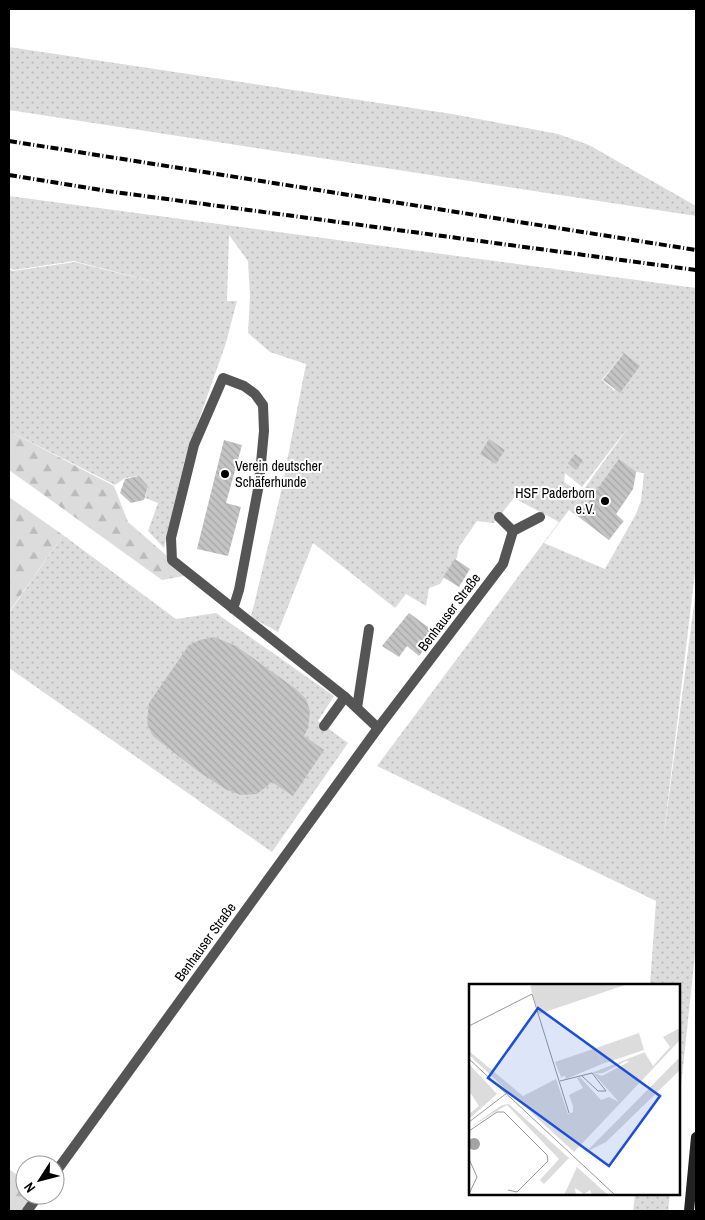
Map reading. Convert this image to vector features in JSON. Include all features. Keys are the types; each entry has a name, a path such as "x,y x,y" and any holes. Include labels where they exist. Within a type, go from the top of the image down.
{"main road":[{"path":"688,1211 696,1137"}],"lane":[{"path":"233,609 239,590 259,484 264,432 263,405 255,394 244,386 223,378 194,445 171,538 172,560 233,609 345,696 378,728"},
{"path":"499,518 513,531 540,517"},
{"name":"Benhauser Straße","path":"65,1159 378,728 503,564 513,531"},
{"path":"357,708 369,629"},
{"path":"324,726 345,696"}],"green space":[{"path":"9,47 452,114 558,134 589,145 696,206 696,216 9,110"},
{"path":"9,196 696,288 696,564 663,842 696,589 696,945 680,1096 680,984 650,984 656,901 377,766 559,522 514,498 494,523 477,521 459,547 457,557 440,584 429,588 426,606 406,594 395,608 313,543 278,632 251,617 281,492 306,364 270,352 248,333 250,296 248,261 229,235 227,301 237,301 225,346 185,459 164,548 148,531 158,503 145,498 148,486 139,476 125,478 115,485 9,431 9,269 13,271 75,262 177,288 74,261 14,270 9,268","holes":["624,354 615,391 602,380","630,425 584,489 578,491 564,482 565,473 582,487","636,472 644,473 641,501 636,514 605,569 544,543 569,510 609,540 624,521 616,514 633,489"]},
{"path":"9,431 114,486 128,522 189,575 162,580 9,470"},
{"path":"9,497 63,535 9,612"},
{"path":"63,535 176,619 216,613 334,696 318,721 348,743 272,852 9,668 9,613"},
{"path":"9,1169 15,1174 15,1205 28,1205 23,1211 9,1211"},
{"path":"635,1195 670,1195 668,1211 633,1211"}],"building":[{"path":"624,353 640,366 620,393 603,380"},
{"path":"489,439 505,450 496,464 480,454"},
{"name":"Verein deutscher Schäferhunde","path":"224,440 242,445 226,503 241,507 228,556 197,549"},
{"path":"575,454 583,460 576,470 568,463"},
{"name":"HSF Paderborn e.V.","path":"619,459 636,472 633,489 616,514 623,521 609,540 578,516"},
{"path":"139,476 148,486 144,500 131,503 120,493 125,479"},
{"path":"455,559 470,569 459,587 443,577"},
{"path":"409,613 436,633 419,656 407,646 399,657 382,646"},
{"path":"214,637 236,646 296,689 306,699 310,711 308,728 304,736 324,750 293,796 272,782 257,794 241,795 227,790 199,772 153,736 147,723 149,703 189,645"}],"railway":[{"path":"9,141 696,250"},
{"path":"9,175 107,191 696,270"}],"place":[{"name":"Verein deutscher Schäferhunde","path":"225,474"},
{"name":"HSF Paderborn e.V.","path":"605,501"}]}
